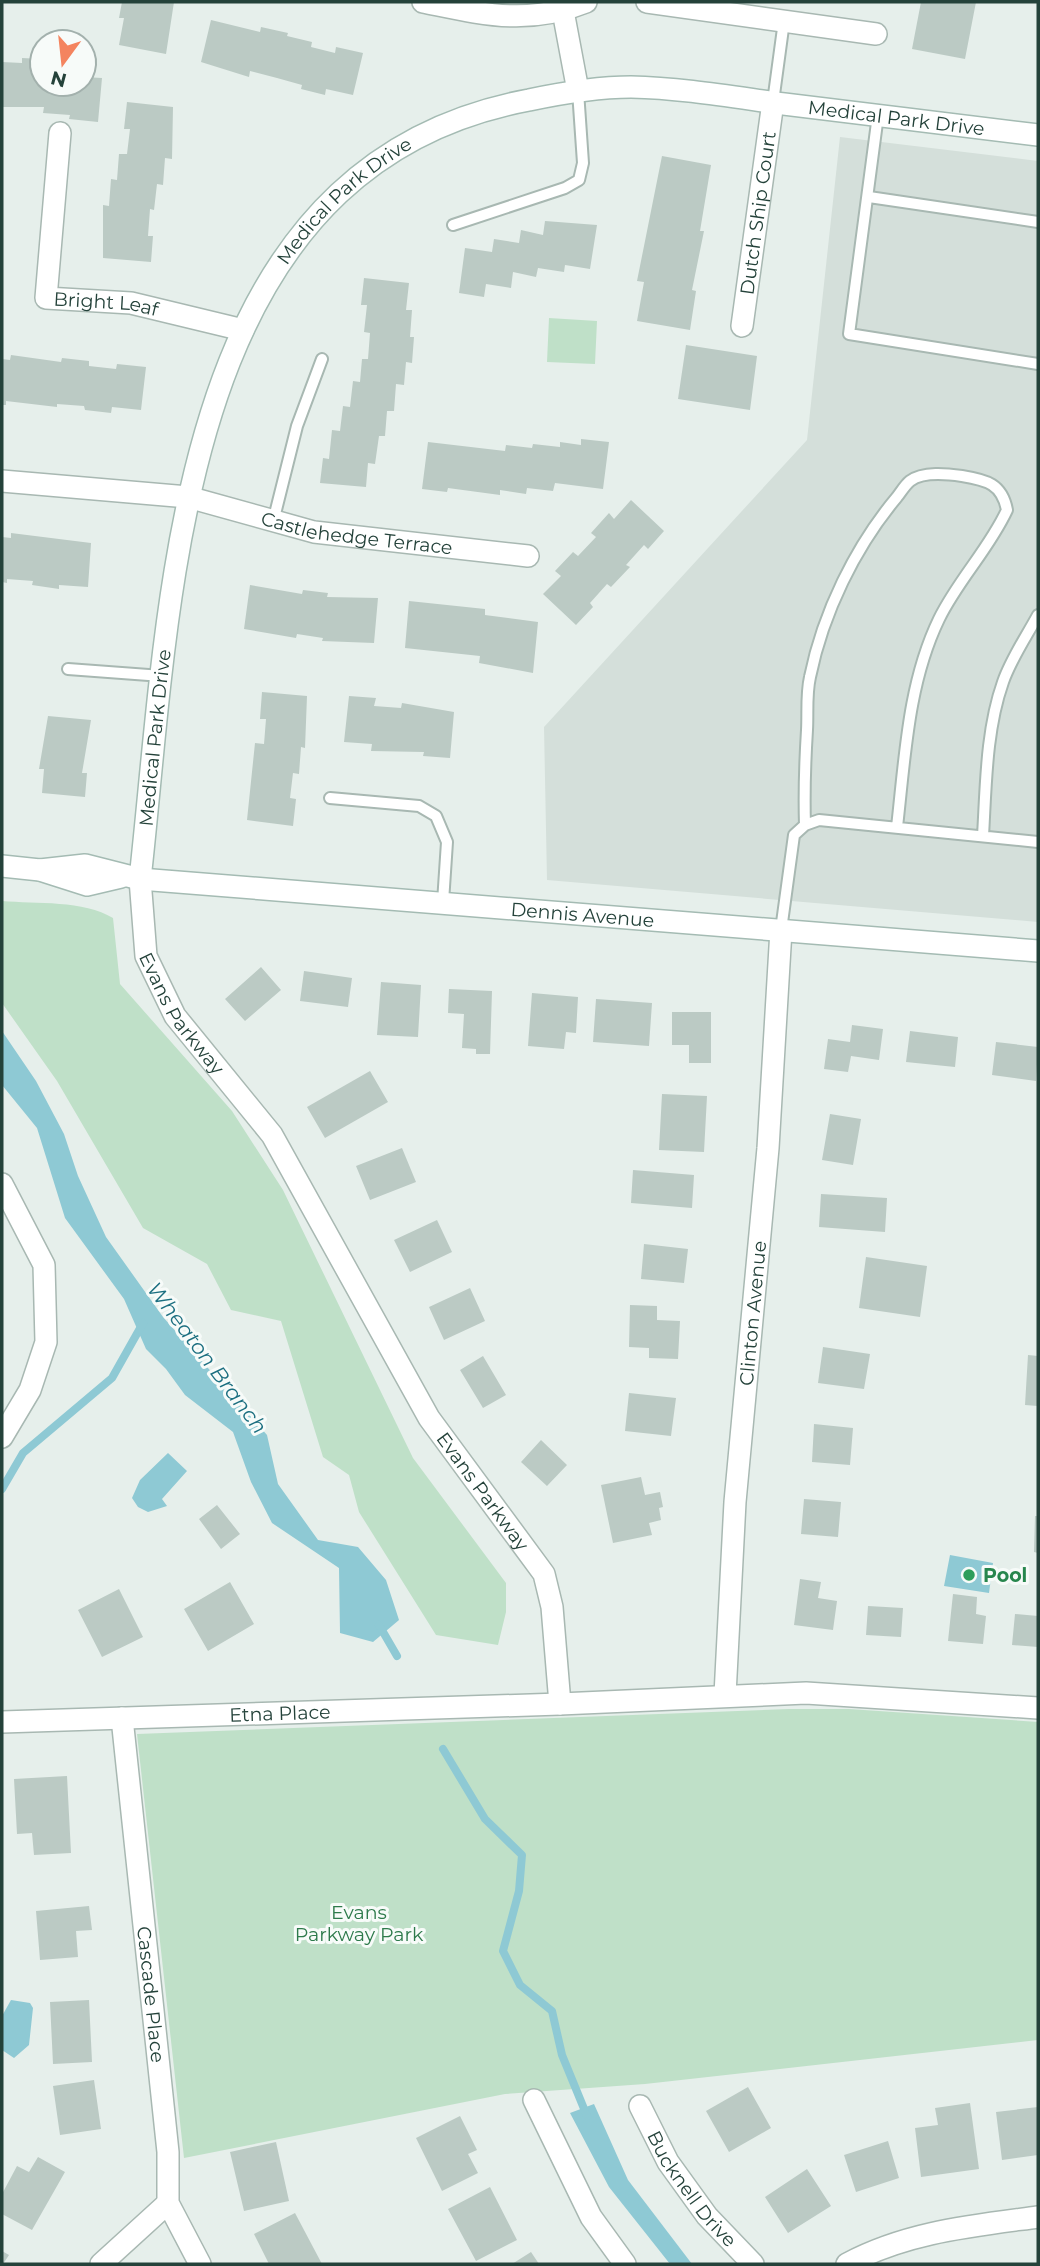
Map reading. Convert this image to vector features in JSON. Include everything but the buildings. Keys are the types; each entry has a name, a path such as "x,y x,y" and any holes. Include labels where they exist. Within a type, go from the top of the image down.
{"street":[{"path":"423,2 503,18 586,2"},
{"path":"647,2 876,34"},
{"path":"560,7 578,91"},
{"name":"Medical Park Drive","path":"133,877 174,574 188,497 223,378 243,330 276,265 301,231 330,200 391,150 449,121 490,107 578,91 629,87 1038,135"},
{"name":"Dutch Ship Court","path":"742,326 773,102"},
{"name":"Bright Leaf","path":"60,133 46,298 131,303 243,330"},
{"name":"Castlehedge Terrace","path":"2,481 188,497 314,532 528,556"},
{"name":"Dennis Avenue","path":"2,866 40,870 87,885 133,877 1038,951"},
{"name":"Evans Parkway","path":"133,877 146,956 175,1016 272,1135 429,1418 544,1574 552,1607 560,1704"},
{"name":"Clinton Avenue","path":"725,1695 735,1502 768,1148 781,930"},
{"path":"2,1184 44,1265 46,1342 30,1390 2,1437"},
{"path":"560,1704 806,1693 1038,1708"},
{"name":"Etna Place","path":"2,1722 560,1704"},
{"name":"Cascade Place","path":"122,1718 168,2151 168,2203 200,2264"},
{"path":"534,2100 591,2217 625,2264"},
{"name":"Bucknell Drive","path":"640,2106 668,2162 707,2216 752,2264"},
{"path":"101,2264 168,2203"},
{"path":"847,2264 880,2247 938,2230 1038,2217"}],"lane":[{"path":"773,102 784,21"},
{"path":"453,225 565,188 579,180 583,163 578,91"},
{"path":"878,115 849,334 1038,364"},
{"path":"869,197 1038,222"},
{"path":"273,522 297,426 321,359"},
{"path":"805,825 804,773 809,680 821,633 841,586 877,522 911,480 926,475 951,474 980,479 994,484 1004,495 1007,510 939,619 926,653 915,690 897,827"},
{"path":"983,836 991,735 997,703 1003,680 1038,615"},
{"path":"68,669 162,676"},
{"path":"330,798 419,806 436,816 447,842 443,902"},
{"path":"781,930 794,835 805,825 820,820 1038,842"}],"shaded area":[{"path":"840,137 1038,161 1038,922 547,880 544,727 807,440"}],"green space":[{"path":"549,318 597,321 595,364 547,362"},
{"path":"2,901 88,908 113,918 120,984 232,1111 283,1190 413,1458 506,1583 506,1612 498,1645 436,1635 359,1512 349,1475 323,1457 281,1321 231,1310 207,1264 143,1228 57,1081 2,1003"},
{"name":"Evans Parkway Park","path":"789,1709 849,1709 1038,1722 1038,2040 645,2084 505,2094 184,2158 137,1734"}],"water":[{"path":"2,1031 36,1081 64,1134 78,1176 106,1237 163,1317 267,1435 278,1484 318,1540 358,1547 386,1580 399,1620 373,1642 340,1633 339,1568 272,1523 251,1482 233,1432 185,1395 166,1369 146,1349 124,1299 65,1218 37,1128 2,1085"},
{"path":"168,1453 187,1471 162,1499 167,1506 148,1512 138,1507 132,1498 140,1480"},
{"name":"Pool","path":"950,1555 993,1563 989,1593 944,1586"},
{"path":"11,2000 30,2003 33,2008 29,2045 14,2058 2,2050 2,2016"},
{"path":"594,2104 628,2180 692,2264 670,2264 609,2187 570,2113"}],"waterway":[{"path":"2,1489 23,1453 112,1378 143,1323"},
{"name":"Wheaton Branch","path":"379,1625 397,1656"},
{"name":"Wheaton Branch","path":"443,1749 485,1819 522,1855 519,1891 503,1951 520,1985 552,2011 562,2055 587,2116"}],"place":[{"name":"Pool","path":"969,1575"}]}
